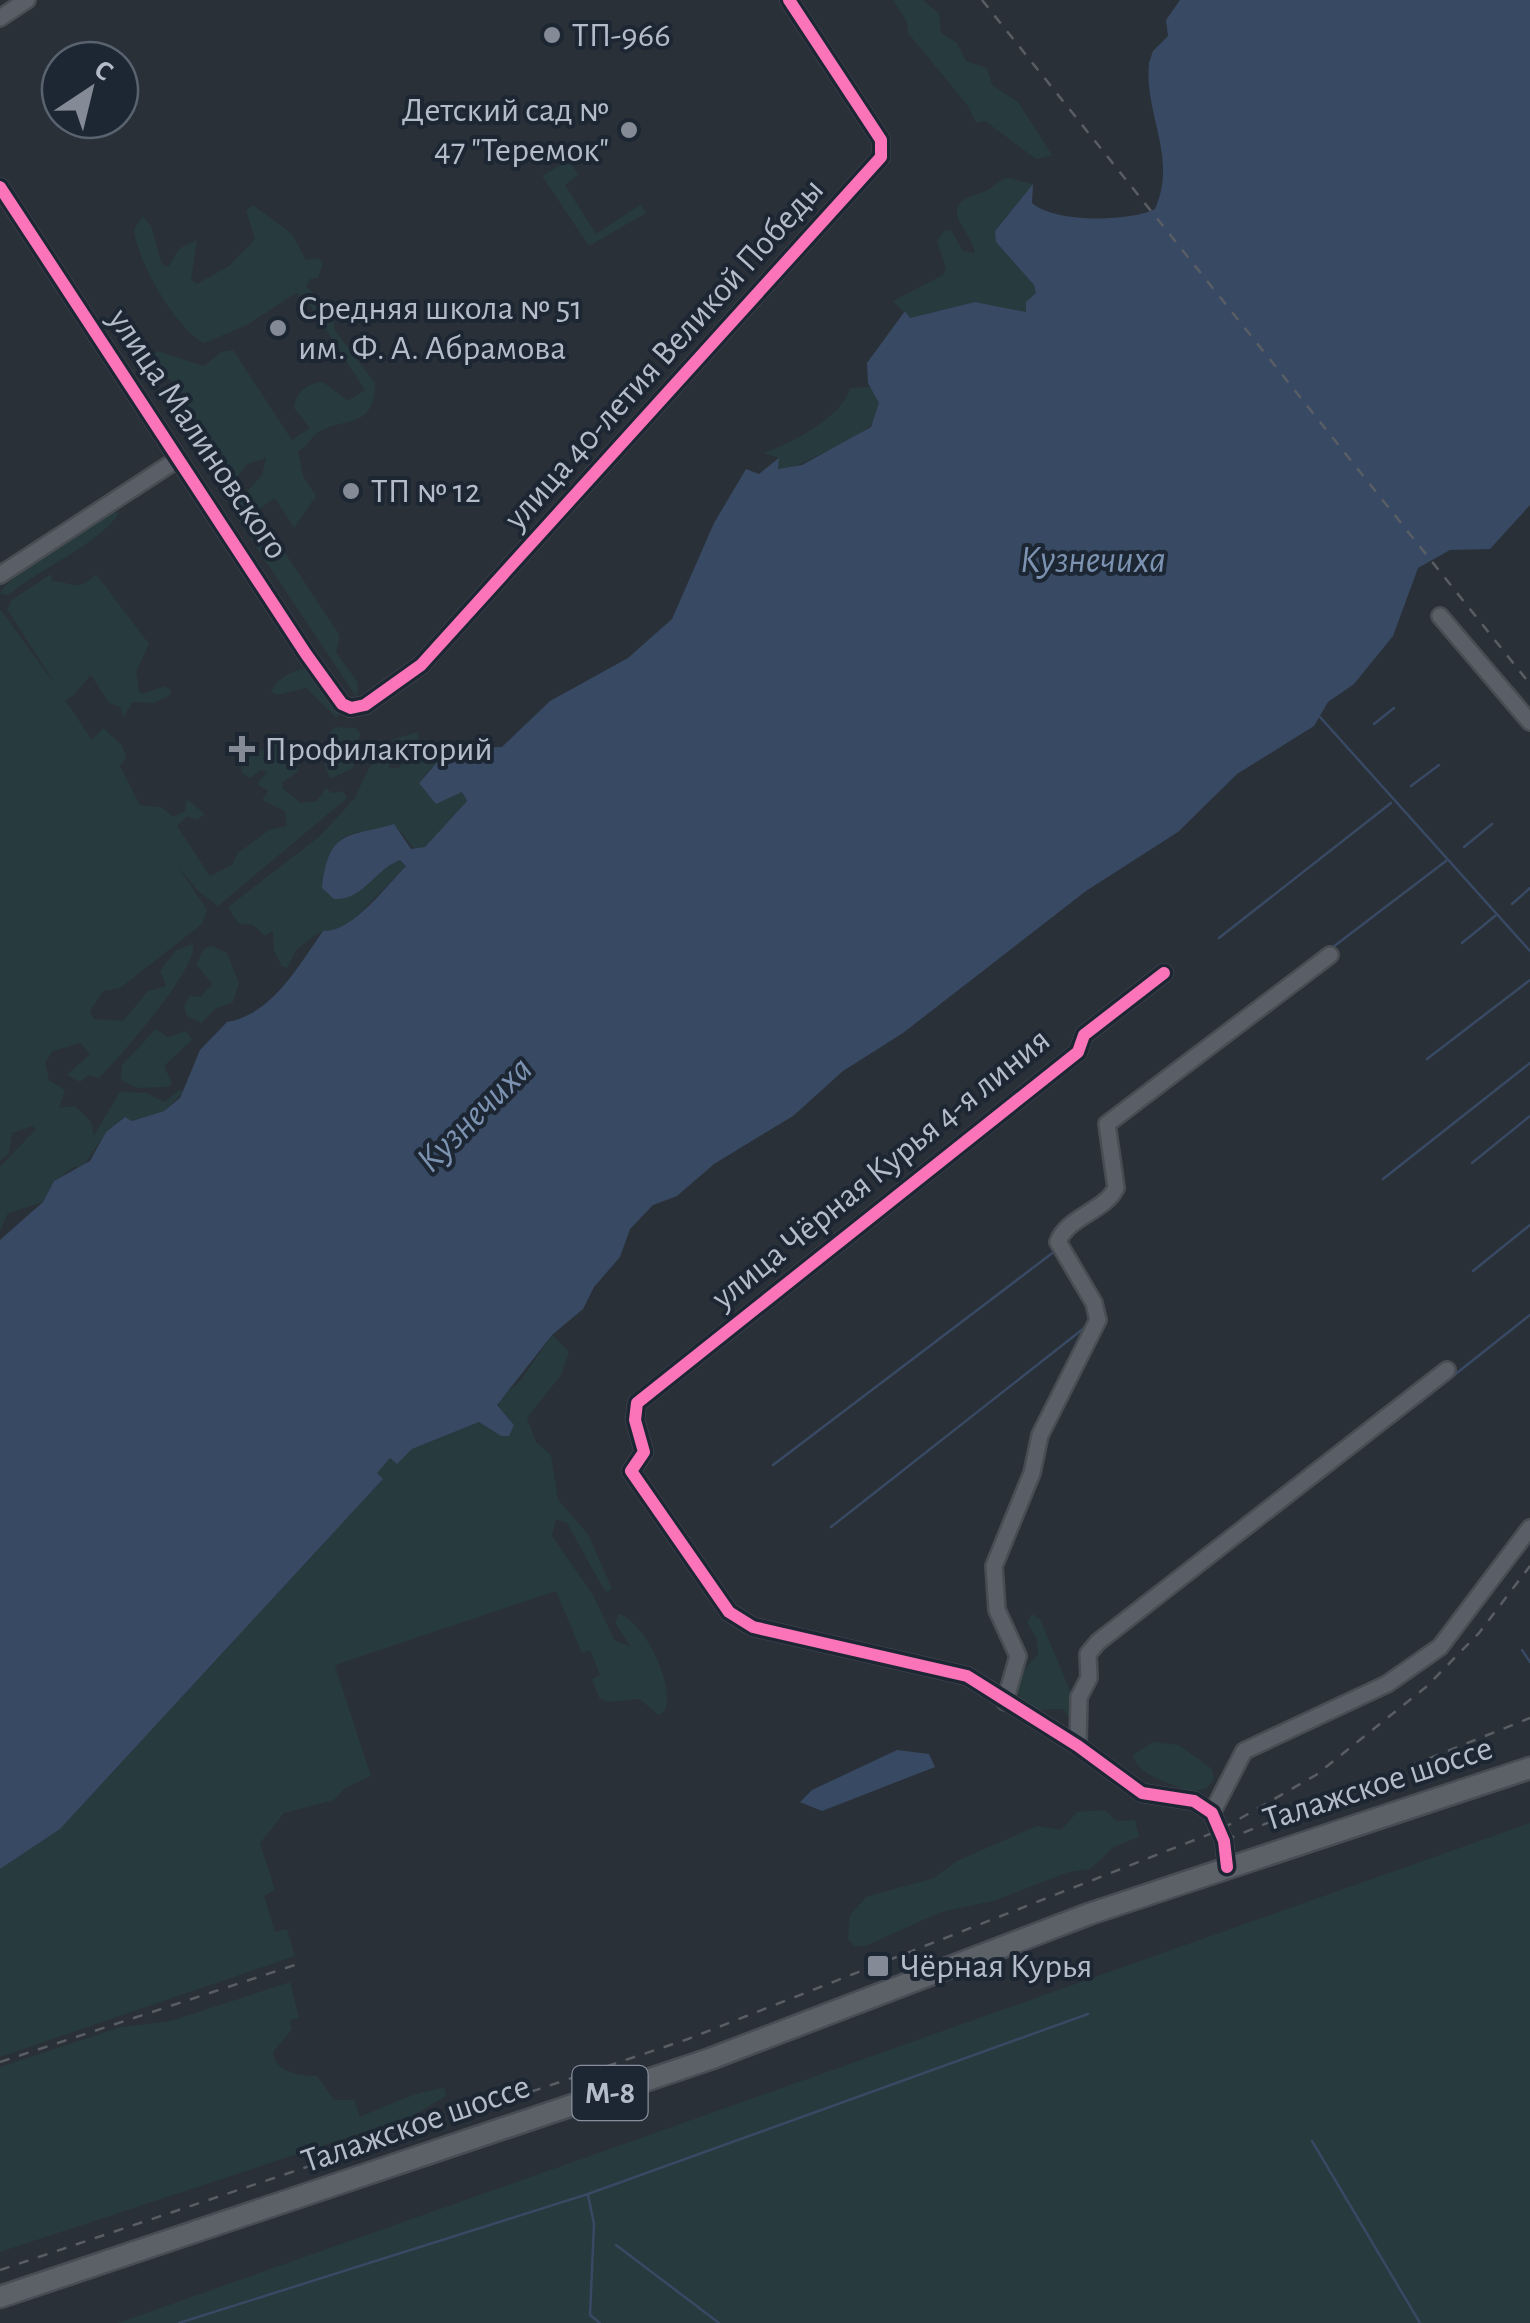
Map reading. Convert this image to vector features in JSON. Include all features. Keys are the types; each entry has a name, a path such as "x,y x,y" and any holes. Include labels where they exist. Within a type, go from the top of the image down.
{"main road":[{"name":"Талажское шоссе","path":"0,2298 710,2059 1020,1940 1530,1768"}],"street":[{"path":"0,18 28,0"},
{"name":"улица 40-летия Великой Победы","path":"351,708 365,705 421,664 881,157 881,140 789,0"},
{"name":"улица Малиновского","path":"0,187 306,654 342,704 351,708"},
{"path":"0,575 178,459"},
{"path":"1440,616 1530,722"},
{"path":"1227,1868 1224,1840 1212,1814 1194,1802 1142,1794 1078,1746 1006,1702 1018,1656 998,1610 994,1566 1032,1472 1040,1435 1096,1329 1094,1303 1058,1242 1064,1230 1108,1200 1116,1188 1107,1124 1330,955"},
{"name":"улица Чёрная Курья 4-я линия","path":"1006,1702 967,1676 752,1628 730,1612 631,1471 644,1452 635,1411 637,1404 1078,1052 1084,1036 1164,973"},
{"path":"1078,1746 1079,1697 1089,1678 1088,1654 1098,1642 1447,1370"},
{"path":"1212,1814 1244,1751 1387,1684 1440,1647 1530,1528"}],"green space":[{"path":"893,0 923,0 939,14 941,33 957,43 966,61 987,68 992,85 1018,102 1052,155 1036,159 985,121 976,123 968,106 908,33 907,22"},
{"path":"569,160 578,175 565,185 596,234 641,204 646,213 589,246 542,176"},
{"path":"1008,178 1033,184 997,228 996,242 1034,285 1036,293 1026,312 975,302 910,318 893,301 943,275 946,268 937,241 944,231 951,230 963,251 975,253 958,218 959,204"},
{"path":"253,205 292,234 306,260 319,258 323,263 318,278 310,279 306,287 334,310 334,329 375,383 373,399 362,416 324,429 298,451 303,476 316,496 294,528 275,498 257,510 340,636 336,652 358,683 357,698 231,509 262,475 266,458 247,464 231,485 220,485 198,453 191,414 179,386 144,363 158,351 204,366 221,352 233,350 292,440 310,428 294,408 297,397 307,386 323,382 348,401 365,390 306,299 296,293 247,325 204,343 182,324 159,292 136,242 134,229 143,216 151,226 162,265 168,267 180,248 197,240 191,280 197,284 229,266 255,239 246,211"},
{"path":"871,387 880,403 877,420 853,439 785,471 777,467 779,458 763,453 827,419 850,388"},
{"path":"111,511 119,513 98,535 9,595 0,594 32,563"},
{"path":"51,574 52,581 75,585 96,574 149,644 136,672 139,691 142,694 165,686 171,690 170,695 154,703 133,702 123,717 120,707 109,703 91,675 65,700 92,740 103,728 122,745 126,758 120,766 140,805 161,807 173,817 185,811 187,799 205,814 196,820 188,816 177,826 210,876 232,865 238,853 269,830 287,826 285,811 262,800 268,791 257,784 267,772 261,770 250,778 242,773 240,762 286,737 297,754 292,753 290,758 297,762 298,772 282,782 283,789 301,803 317,801 326,788 332,793 343,791 347,798 218,906 198,891 178,866 207,910 202,924 120,988 103,991 90,1011 94,1019 123,1021 148,991 166,986 160,971 176,950 193,944 184,972 139,1033 99,1078 88,1075 80,1082 67,1075 90,1054 81,1043 53,1051 45,1062 49,1080 65,1090 59,1108 75,1106 91,1122 94,1135 120,1092 147,1093 164,1102 179,1090 184,1092 164,1111 131,1121 124,1117 106,1132 83,1167 79,1170 76,1166 54,1181 43,1202 8,1213 0,1231 0,1167 36,1129 32,1126 12,1133 9,1153 0,1161 0,609 57,687 7,609 12,600"},
{"path":"311,669 341,709 337,718 306,688 277,695 271,692 287,675"},
{"path":"335,727 356,728 360,734 353,768 330,779 324,762 335,749 330,732"},
{"path":"418,732 418,745 391,756 389,768 398,768 419,750 439,743 448,750 419,783 432,796 462,792 467,801 425,847 416,851 397,828 360,832 340,841 333,860 334,899 352,895 400,859 407,865 351,922 334,932 318,933 296,950 287,968 282,966 274,951 273,931 265,936 253,925 238,923 228,907 320,836 354,799 369,768 394,739"},
{"path":"212,946 227,953 239,983 233,1002 215,1009 201,1023 187,1016 184,1006 190,996 201,997 212,984 196,964 204,949"},
{"path":"156,1029 167,1037 186,1031 192,1040 164,1066 172,1083 168,1087 137,1088 121,1080 122,1065"},
{"path":"552,1335 569,1352 561,1375 527,1418 536,1442 551,1455 558,1500 588,1534 612,1589 607,1592 603,1588 567,1523 556,1519 552,1536 593,1595 615,1641 631,1647 615,1623 619,1614 639,1629 648,1642 666,1688 664,1712 658,1715 640,1699 608,1702 599,1698 592,1679 600,1675 590,1650 582,1653 556,1591 335,1666 371,1776 345,1788 334,1800 284,1813 260,1843 275,1890 264,1896 275,1932 287,1929 295,1956 0,2057 0,1869 60,1829 382,1480 376,1473 390,1458 397,1464 412,1449 479,1422 501,1436 510,1419 499,1408 498,1400 520,1381"},
{"path":"1032,1614 1040,1619 1074,1700 1071,1720 1063,1709 1035,1710 1019,1697 1017,1678 1038,1654 1037,1639 1027,1622"},
{"path":"1153,1742 1179,1745 1212,1769 1214,1779 1207,1788 1191,1792 1147,1773 1133,1755"},
{"path":"1106,1811 1116,1821 1135,1820 1139,1837 1114,1847 1090,1869 1069,1872 993,1901 941,1912 865,1946 854,1946 848,1939 850,1915 866,1897 934,1878 957,1861 1037,1826 1061,1830 1077,1812"},
{"path":"1530,1823 1530,2323 118,2323"},
{"path":"290,1982 299,2018 290,2020 292,2029 273,2052 283,2068 317,2076 334,2100 354,2100 360,2117 432,2090 444,2088 446,2096 413,2116 0,2252 0,2067 121,2027 171,2021"}],"water":[{"name":"Кузнечиха","path":"1180,0 1530,0 1530,505 1490,549 1450,550 1418,568 1393,636 1354,684 1328,702 1314,726 1237,774 1178,832 1086,891 903,1033 843,1071 793,1116 714,1164 677,1196 653,1205 630,1229 620,1257 594,1287 583,1309 552,1335 497,1405 514,1425 509,1436 501,1436 479,1422 412,1449 397,1464 390,1458 377,1473 383,1479 60,1829 0,1869 0,1240 43,1202 54,1181 90,1161 106,1132 125,1117 132,1121 164,1111 180,1098 200,1050 227,1022 243,1018 270,1000 323,931 334,930 357,916 406,866 400,860 391,864 353,895 334,899 322,888 325,868 336,845 353,834 394,824 411,849 425,847 467,801 462,792 436,804 419,783 448,750 462,756 480,748 502,747 550,701 628,658 672,619 714,523 746,469 759,474 779,458 778,469 802,465 871,427 879,403 868,383 867,363 905,311 910,318 975,302 1026,312 1026,302 1036,293 1034,285 996,242 995,231 1033,184 1032,203 1057,214 1110,218 1155,209 1163,172 1149,63 1153,51 1168,36 1166,20"},
{"path":"897,1750 929,1754 935,1767 822,1811 800,1802 812,1790"}],"waterway":[{"path":"1374,724 1394,708"},
{"path":"1320,717 1530,951"},
{"path":"1411,786 1439,765"},
{"path":"1219,938 1391,803"},
{"path":"1464,847 1492,824"},
{"path":"1333,947 1446,861"},
{"path":"1512,904 1530,888"},
{"path":"1462,943 1495,916"},
{"path":"1427,1059 1530,980"},
{"path":"1383,1179 1530,1063"},
{"path":"1472,1163 1530,1116"},
{"path":"1473,1271 1530,1225"},
{"path":"773,1465 1055,1251"},
{"path":"1414,1407 1530,1315"},
{"path":"831,1527 1088,1325"},
{"path":"1522,1650 1530,1662"},
{"path":"179,2323 588,2194 1088,2014"},
{"path":"1312,2141 1420,2323"},
{"path":"588,2195 594,2224 590,2315 600,2323"},
{"path":"616,2245 719,2323"}],"railway":[{"path":"982,0 1530,684"},
{"path":"0,2270 688,2039 1220,1830 1316,1775 1426,1687 1479,1633 1530,1566"},
{"path":"1225,1840 1530,1718"},
{"path":"0,2062 295,1965"}],"cycle path":[{"path":"0,187 306,654 342,704 351,708 365,705 421,665 881,157 881,140 789,0"},
{"path":"1164,973 1084,1035 1078,1052 637,1403 635,1420 644,1452 631,1471 729,1612 753,1627 967,1676 1078,1746 1142,1793 1194,1801 1212,1813 1224,1841 1227,1867"}],"place":[{"name":"ТП-966","path":"552,35"},
{"name":"Детский сад № 47 \"Теремок\"","path":"629,130"},
{"name":"Средняя школа № 51 им. Ф. А. Абрамова","path":"278,328"},
{"name":"ТП № 12","path":"351,491"},
{"name":"Профилакторий","path":"242,749"},
{"name":"Чёрная Курья","path":"878,1966"}]}
